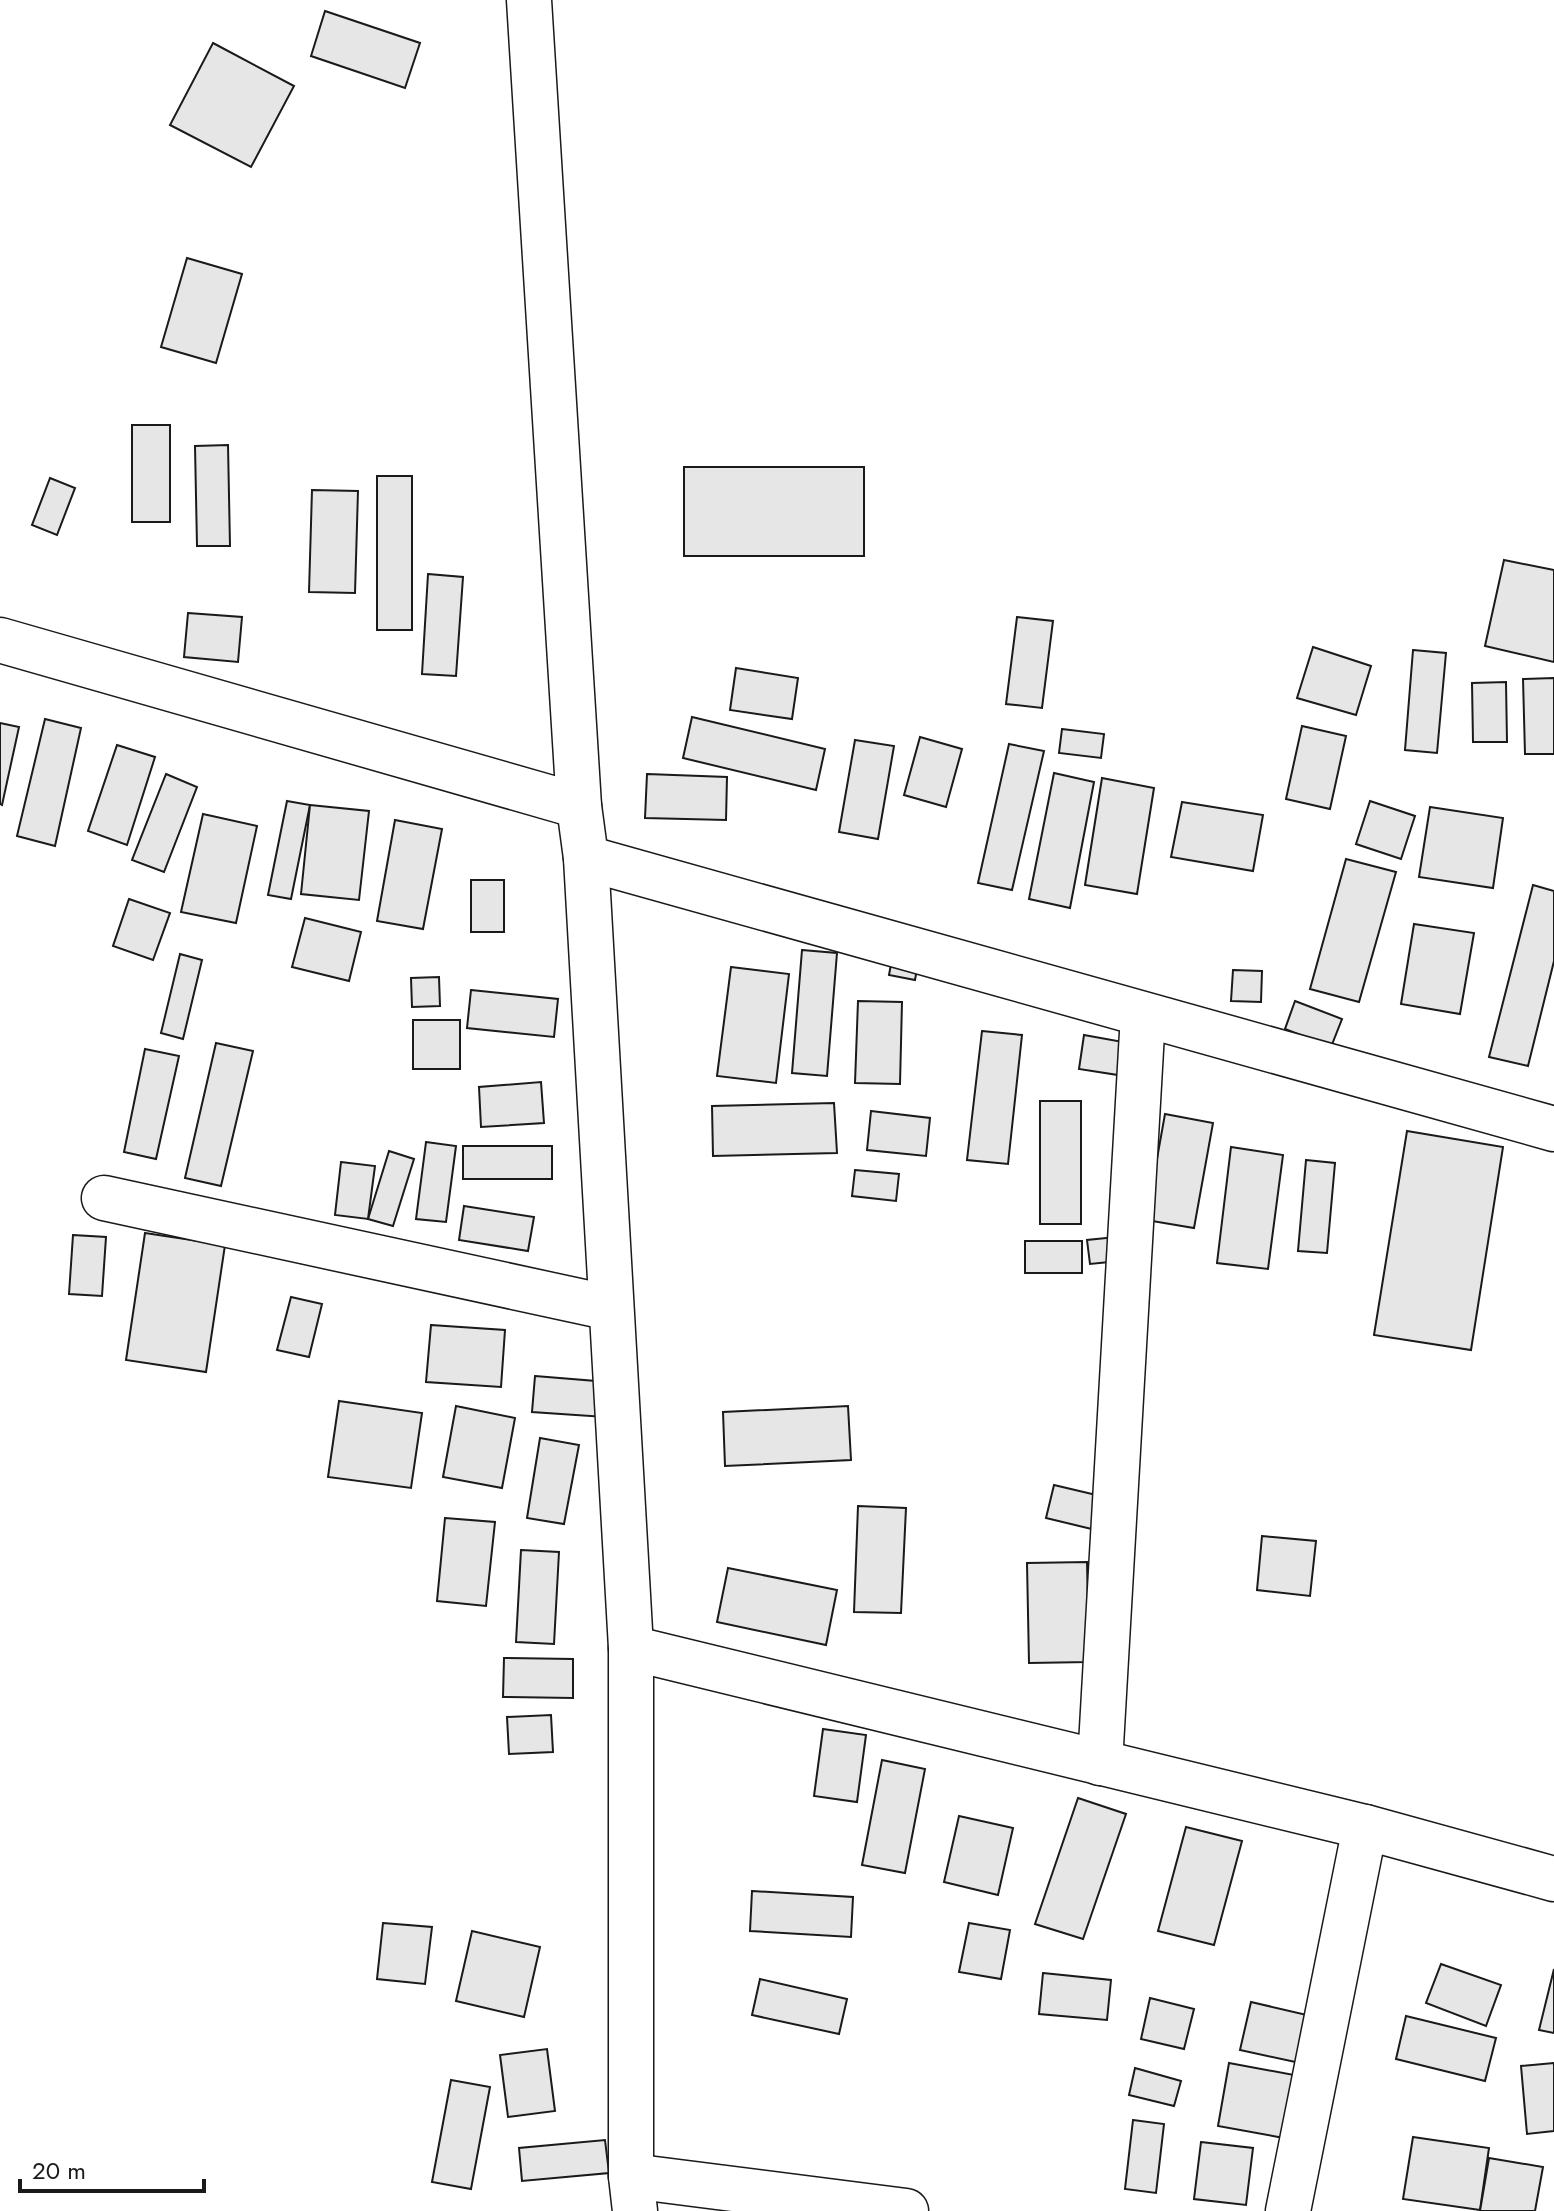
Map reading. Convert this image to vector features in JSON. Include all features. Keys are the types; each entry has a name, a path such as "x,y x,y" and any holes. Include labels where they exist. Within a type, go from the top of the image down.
{"street":[{"path":"529,0 579,806 586,858 631,1648 633,2194 906,2211"},
{"path":"0,640 579,806"},
{"path":"586,858 1554,1129"},
{"path":"1100,1763 1143,1015"},
{"path":"104,1198 611,1308"},
{"path":"631,1648 1365,1827 1554,1879"},
{"path":"1288,2211 1365,1827"}],"building":[{"path":"325,11 420,43 405,88 311,56"},
{"path":"213,43 294,86 251,167 170,125"},
{"path":"187,258 242,274 216,363 161,347"},
{"path":"132,425 170,425 170,522 132,522"},
{"path":"228,445 230,546 197,546 195,446"},
{"path":"684,467 864,467 864,556 684,556"},
{"path":"377,476 412,476 412,630 377,630"},
{"path":"50,478 75,488 57,535 32,525"},
{"path":"312,490 358,491 355,593 309,592"},
{"path":"1504,560 1554,570 1554,662 1485,646"},
{"path":"428,574 463,577 456,676 422,674"},
{"path":"188,613 242,617 238,662 184,657"},
{"path":"1017,617 1053,621 1042,708 1006,704"},
{"path":"1313,647 1371,666 1356,715 1297,698"},
{"path":"1413,650 1446,653 1437,753 1405,750"},
{"path":"736,668 798,678 792,719 730,710"},
{"path":"1554,678 1554,754 1525,754 1523,679"},
{"path":"1506,682 1507,742 1473,742 1472,683"},
{"path":"692,717 825,749 816,790 683,758"},
{"path":"45,719 81,728 55,846 17,836"},
{"path":"0,723 19,727 2,805 0,804"},
{"path":"1302,726 1346,736 1330,809 1286,799"},
{"path":"1062,729 1104,734 1101,758 1059,753"},
{"path":"920,737 962,749 946,807 904,795"},
{"path":"855,740 894,746 878,839 839,832"},
{"path":"1009,744 1044,751 1012,890 978,883"},
{"path":"117,745 155,757 127,845 88,831"},
{"path":"1054,773 1094,782 1070,908 1029,899"},
{"path":"166,774 197,787 164,872 132,860"},
{"path":"647,774 727,777 726,820 645,818"},
{"path":"1102,778 1154,788 1137,894 1085,885"},
{"path":"287,801 310,805 291,899 268,895"},
{"path":"1370,801 1415,816 1401,859 1356,844"},
{"path":"1182,802 1263,815 1253,871 1171,857"},
{"path":"310,805 369,811 359,900 301,894"},
{"path":"1430,807 1503,818 1493,888 1419,877"},
{"path":"203,814 257,826 236,923 181,912"},
{"path":"395,820 442,829 423,929 377,921"},
{"path":"1346,859 1396,872 1359,1002 1310,989"},
{"path":"471,880 504,880 504,932 471,932"},
{"path":"1533,885 1554,891 1554,961 1528,1066 1489,1057"},
{"path":"129,899 170,913 153,960 113,946"},
{"path":"305,918 361,932 349,981 292,967"},
{"path":"1414,924 1474,933 1460,1014 1401,1004"},
{"path":"802,950 837,953 827,1076 792,1073"},
{"path":"893,953 919,958 915,980 889,975"},
{"path":"180,954 202,960 183,1039 161,1033"},
{"path":"731,967 789,974 776,1083 717,1076"},
{"path":"1233,970 1262,971 1261,1002 1231,1001"},
{"path":"439,977 440,1006 412,1007 411,978"},
{"path":"471,990 558,999 554,1037 467,1028"},
{"path":"858,1001 902,1002 900,1084 855,1083"},
{"path":"1295,1001 1342,1019 1331,1047 1285,1029"},
{"path":"413,1020 460,1020 460,1069 413,1069"},
{"path":"982,1031 1022,1035 1008,1164 967,1160"},
{"path":"1084,1035 1123,1042 1118,1075 1079,1069"},
{"path":"216,1043 253,1051 221,1186 185,1178"},
{"path":"145,1049 179,1056 156,1159 124,1152"},
{"path":"541,1082 544,1123 481,1127 479,1087"},
{"path":"1040,1101 1081,1101 1081,1224 1040,1224"},
{"path":"834,1103 837,1153 713,1156 712,1106"},
{"path":"871,1111 930,1118 926,1156 867,1150"},
{"path":"1165,1114 1213,1123 1194,1228 1146,1220"},
{"path":"1407,1131 1503,1147 1471,1350 1374,1335"},
{"path":"426,1142 456,1146 446,1222 416,1219"},
{"path":"463,1146 552,1146 552,1179 463,1179"},
{"path":"1231,1147 1283,1155 1268,1269 1217,1263"},
{"path":"389,1151 414,1159 393,1226 368,1219"},
{"path":"1306,1160 1335,1163 1327,1253 1298,1251"},
{"path":"341,1162 375,1166 368,1219 335,1215"},
{"path":"855,1170 899,1174 896,1201 852,1196"},
{"path":"464,1206 534,1217 528,1251 459,1240"},
{"path":"145,1233 225,1245 206,1372 126,1360"},
{"path":"73,1235 106,1237 102,1296 69,1294"},
{"path":"1116,1237 1119,1261 1090,1264 1087,1240"},
{"path":"1025,1241 1082,1241 1082,1273 1025,1273"},
{"path":"291,1297 322,1304 309,1357 277,1350"},
{"path":"431,1325 505,1330 501,1387 426,1382"},
{"path":"535,1376 608,1382 605,1417 532,1412"},
{"path":"339,1401 422,1413 411,1488 328,1477"},
{"path":"456,1406 515,1418 502,1488 443,1477"},
{"path":"848,1406 851,1460 725,1466 723,1412"},
{"path":"540,1438 579,1445 564,1524 527,1518"},
{"path":"1054,1485 1109,1498 1100,1531 1046,1518"},
{"path":"858,1506 906,1508 901,1613 854,1612"},
{"path":"445,1518 495,1522 486,1606 437,1601"},
{"path":"1262,1536 1316,1541 1310,1596 1257,1590"},
{"path":"521,1550 559,1552 554,1644 516,1642"},
{"path":"1087,1562 1089,1662 1029,1663 1027,1563"},
{"path":"728,1568 837,1590 826,1645 717,1622"},
{"path":"504,1658 573,1659 573,1698 503,1697"},
{"path":"551,1715 553,1752 509,1754 507,1717"},
{"path":"823,1729 866,1735 857,1802 814,1796"},
{"path":"882,1760 925,1769 905,1873 862,1865"},
{"path":"1078,1798 1126,1814 1083,1939 1035,1924"},
{"path":"959,1816 1013,1828 998,1895 944,1882"},
{"path":"1186,1827 1242,1841 1214,1945 1158,1931"},
{"path":"752,1891 853,1897 851,1937 750,1931"},
{"path":"383,1923 432,1927 425,1984 377,1979"},
{"path":"969,1923 1010,1930 1001,1979 959,1972"},
{"path":"472,1931 540,1947 524,2017 456,2001"},
{"path":"1441,1964 1501,1985 1486,2026 1426,2003"},
{"path":"1554,1969 1554,2033 1539,2030"},
{"path":"1043,1973 1111,1980 1107,2020 1039,2014"},
{"path":"760,1979 847,1999 839,2034 752,2015"},
{"path":"1150,1998 1194,2009 1184,2049 1141,2039"},
{"path":"1251,2002 1324,2019 1314,2066 1240,2050"},
{"path":"1406,2016 1496,2038 1485,2081 1396,2059"},
{"path":"547,2049 555,2111 508,2117 500,2055"},
{"path":"1229,2063 1294,2075 1284,2138 1218,2126"},
{"path":"1554,2063 1554,2131 1527,2134 1521,2066"},
{"path":"1135,2068 1181,2081 1174,2106 1129,2095"},
{"path":"451,2080 490,2087 471,2189 432,2182"},
{"path":"1133,2120 1164,2124 1156,2193 1125,2189"},
{"path":"1413,2137 1489,2148 1480,2210 1403,2199"},
{"path":"605,2140 609,2173 522,2181 519,2148"},
{"path":"1201,2142 1253,2148 1246,2205 1194,2199"},
{"path":"1489,2158 1543,2167 1535,2211 1480,2211"}]}
